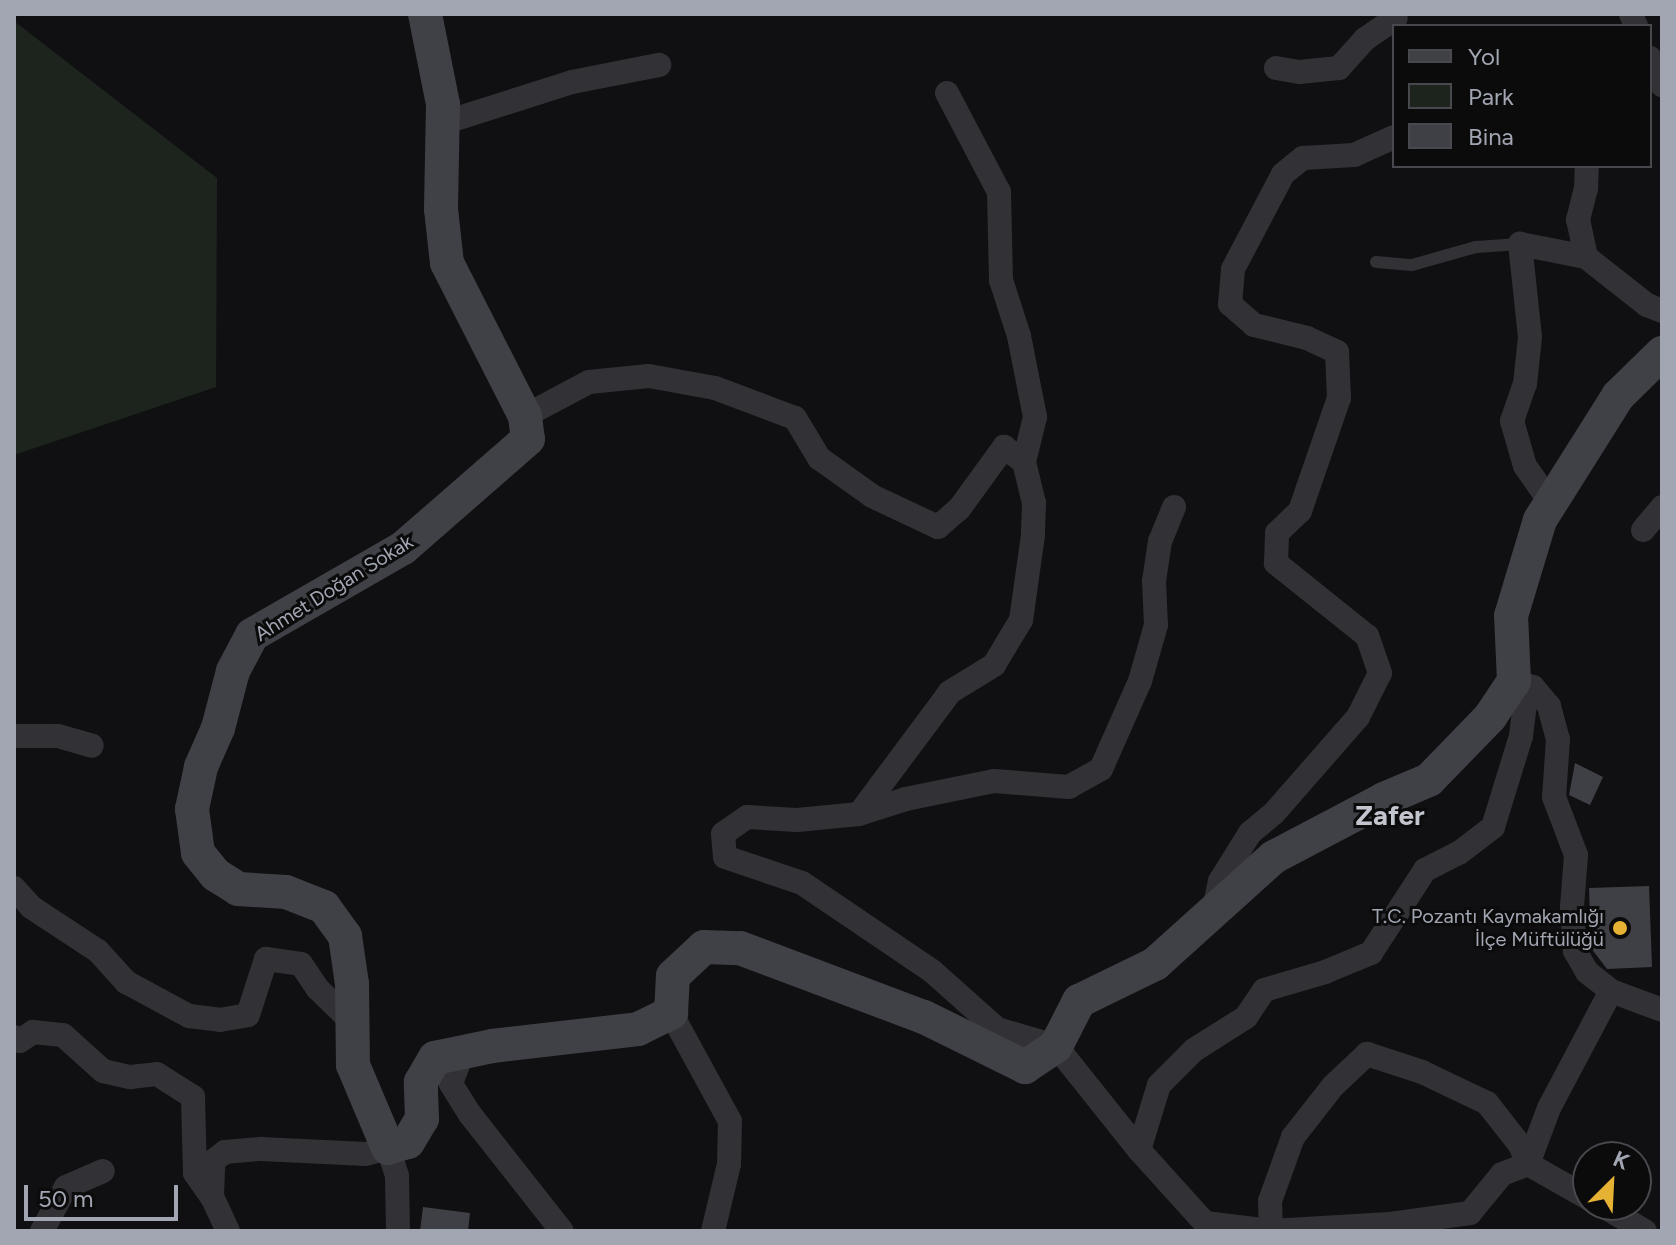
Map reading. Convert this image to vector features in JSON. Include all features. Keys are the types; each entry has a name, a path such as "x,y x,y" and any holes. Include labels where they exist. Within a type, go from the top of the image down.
{"street":[{"path":"425,14 443,104 441,209 447,263 525,416 589,382 649,376 715,388 795,418 819,458 872,496 938,527 959,509 1004,447 1024,462"},
{"path":"1276,68 1299,72 1339,68 1365,39 1397,19"},
{"path":"1652,62 1662,85"},
{"path":"443,123 572,82 659,65"},
{"path":"859,814 950,692 994,665 1021,620 1033,535 1034,503 1024,462 1035,417 1019,336 1001,280 999,192 947,93"},
{"path":"1213,914 1220,881 1250,833 1274,813 1358,717 1380,673 1367,636 1276,563 1277,533 1300,511 1339,398 1337,352 1307,338 1254,325 1230,304 1233,269 1283,174 1303,158 1354,155 1392,138"},
{"path":"1586,257 1578,220 1586,189 1587,168"},
{"path":"1551,503 1525,466 1512,421 1525,384 1530,337 1520,244 1586,257 1647,305 1662,311"},
{"path":"1139,1150 1159,1085 1194,1050 1246,1017 1264,990 1325,972 1371,953 1425,870 1459,853 1493,827 1521,736 1525,705 1514,681 1511,616 1540,520 1618,396 1662,353"},
{"name":"Ahmet Doğan Sokak","path":"388,1148 353,1065 345,936 324,907 286,892 238,889 216,875 198,853 192,809 201,767 218,728 233,671 252,635 403,548 528,439 525,416"},
{"path":"1174,507 1160,541 1154,581 1156,625 1140,681 1101,769 1069,787 994,781 906,799 859,814 797,820 747,817 723,834 725,857 802,883 932,971 997,1029 1056,1046 1139,1150 1205,1223 1271,1231 1471,1222 1502,1174 1528,1164 1549,1108 1611,991"},
{"path":"1643,530 1662,507"},
{"path":"713,1231 729,1164 730,1121 671,1013 673,976 704,947 740,948 924,1017 1025,1067 1056,1046 1079,1001 1155,964 1274,857 1384,799 1429,780 1490,717 1514,681"},
{"path":"1514,681 1533,687 1549,706 1558,739 1554,797 1576,855 1572,907 1575,951 1587,972 1611,991 1662,1010"},
{"path":"14,736 58,736 92,746"},
{"path":"14,888 31,907 98,951 126,982 189,1016 220,1020 248,1015 266,959 301,964 318,989 352,1022"},
{"path":"212,1197 213,1161 225,1152 261,1149 366,1154 408,1142 422,1119 421,1082 435,1058 638,1029 671,1013"},
{"path":"14,1037 20,1041 33,1032 63,1035 103,1071 130,1077 157,1074 193,1097 195,1173 212,1197 228,1231"},
{"path":"463,1052 451,1084 469,1113 562,1231"},
{"path":"1271,1231 1270,1201 1293,1137 1333,1086 1367,1054 1422,1072 1487,1103 1520,1145 1528,1164 1572,1189"},
{"path":"388,1148 397,1176 398,1231"},
{"path":"42,1231 66,1187 103,1171"}],"lane":[{"path":"1376,262 1412,265 1476,247 1520,244"}],"green space":[{"path":"14,21 217,178 216,387 14,455"}],"building":[{"path":"1575,763 1603,777 1590,805 1569,795"},
{"name":"T.C. Pozantı Kaymakamlığı İlçe Müftülüğü","path":"1649,886 1652,967 1607,969 1591,948 1589,888"},
{"path":"423,1207 470,1213 468,1231 420,1231"}],"place":[{"name":"T.C. Pozantı Kaymakamlığı İlçe Müftülüğü","path":"1620,928"}],"district":[{"name":"Zafer","path":"1390,815"}]}
